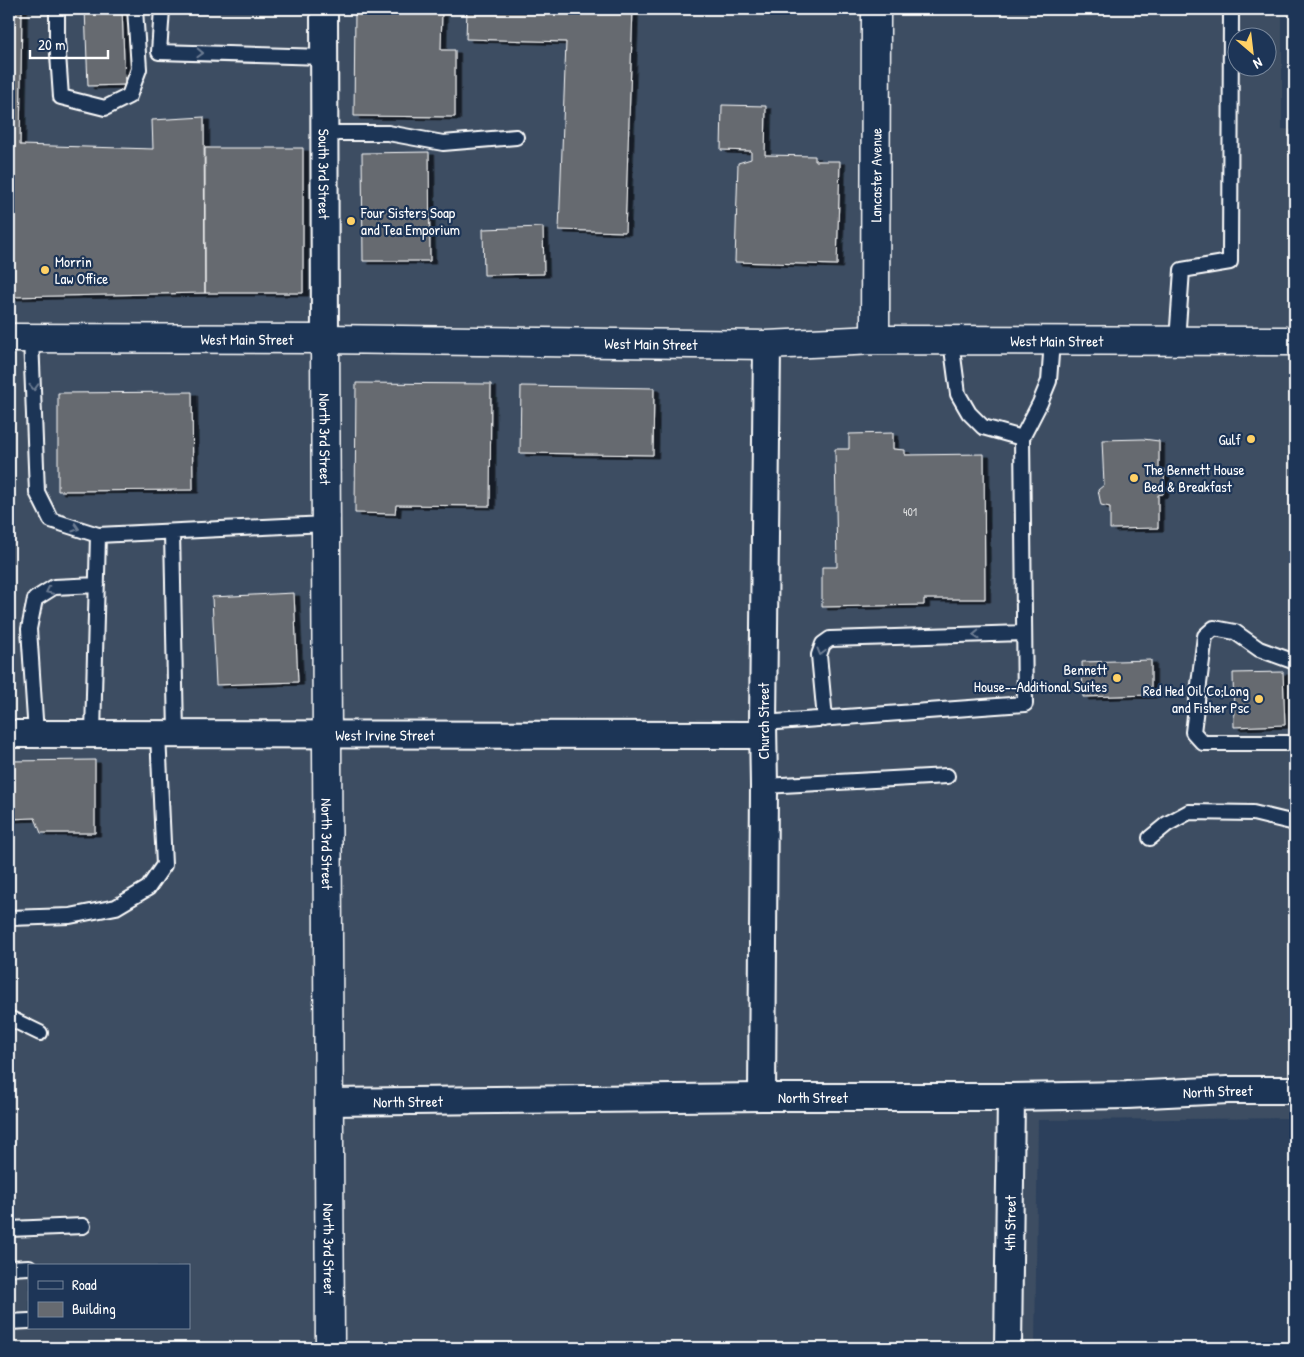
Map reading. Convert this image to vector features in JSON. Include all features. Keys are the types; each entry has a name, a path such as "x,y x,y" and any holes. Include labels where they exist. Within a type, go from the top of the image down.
{"main road":[{"name":"Lancaster Avenue","path":"874,340 876,9"},
{"name":"West Main Street","path":"20,338 324,339 767,345 874,340 1295,341"},
{"name":"North 3rd Street","path":"324,339 330,1348"}],"street":[{"name":"South 3rd Street","path":"324,9 324,339"},
{"name":"Church Street","path":"762,1097 767,345"},
{"name":"West Irvine Street","path":"9,734 327,734 763,729"},
{"name":"North Street","path":"329,1102 762,1097 1011,1097 1127,1095 1228,1090 1295,1090"},
{"name":"4th Street","path":"1008,1348 1011,1097"}],"lane":[{"path":"57,9 57,40 62,96 105,108 129,96 139,69 135,9"},
{"path":"162,9 160,52 324,57"},
{"path":"1177,341 1182,270 1230,262 1231,9"},
{"path":"324,133 388,133 443,143 516,137"},
{"path":"20,338 37,492 51,520 98,535 326,524"},
{"path":"951,340 958,394 969,413 983,427 1022,438"},
{"path":"763,729 825,719 1025,704 1022,438 1040,404 1049,381 1052,341"},
{"path":"9,918 70,916 116,908 148,888 164,865 172,532"},
{"path":"94,734 98,535"},
{"path":"36,734 29,629 35,599 54,587 97,585"},
{"path":"1295,662 1259,649 1235,632 1214,628 1205,636 1193,732 1204,743 1295,743"},
{"path":"825,719 819,655 823,644 830,639 1024,633"},
{"path":"764,786 947,776"},
{"path":"1150,838 1167,824 1189,812 1252,813 1295,823"},
{"path":"9,1018 40,1033"},
{"path":"9,1229 84,1226"},
{"path":"9,1268 28,1267"},
{"path":"9,1322 28,1321"}],"shaded area":[{"path":"9,9 1282,9 1282,129 1295,130 1295,1118 1038,1120 1035,1348 147,1348 144,1345 83,1348 9,1348"}],"building":[{"path":"9,9 22,9 20,145 153,149 152,120 204,117 205,293 9,297"},
{"path":"85,9 122,9 125,85 88,86"},
{"path":"355,9 442,9 441,50 455,50 455,117 354,116"},
{"path":"467,9 633,9 625,232 559,230 566,42 466,39"},
{"path":"722,105 766,106 765,155 815,156 815,161 840,161 837,265 735,262 738,163 751,159 751,151 721,150"},
{"path":"205,148 303,148 303,293 205,293"},
{"path":"429,152 430,261 363,261 362,153"},
{"path":"543,227 544,274 484,275 483,229"},
{"path":"356,383 491,384 490,506 396,505 395,514 355,513"},
{"path":"521,386 654,388 653,455 520,453"},
{"path":"192,392 193,490 58,491 58,393"},
{"path":"893,433 893,449 905,450 905,455 984,454 985,599 924,599 924,605 822,607 822,567 837,567 835,449 849,449 849,434"},
{"name":"The Bennett House Bed & Breakfast","path":"1143,439 1159,441 1159,470 1165,470 1163,494 1158,495 1158,528 1110,529 1110,507 1101,505 1098,490 1104,485 1102,440"},
{"path":"294,593 298,682 216,685 212,597"},
{"name":"Bennett House--Additional Suites","path":"1151,660 1151,695 1083,697 1082,662"},
{"name":"Red Hed Oil Co;Long and Fisher Psc","path":"1283,672 1285,725 1234,727 1233,673"},
{"path":"95,760 95,833 41,833 35,818 9,819 9,761"}],"place":[{"name":"Four Sisters Soap and Tea Emporium","path":"351,221"},
{"name":"Morrin Law Office","path":"45,270"},
{"name":"Gulf","path":"1251,439"},
{"name":"The Bennett House Bed & Breakfast","path":"1134,478"},
{"name":"Bennett House--Additional Suites","path":"1117,678"},
{"name":"Red Hed Oil Co;Long and Fisher Psc","path":"1259,699"}]}
